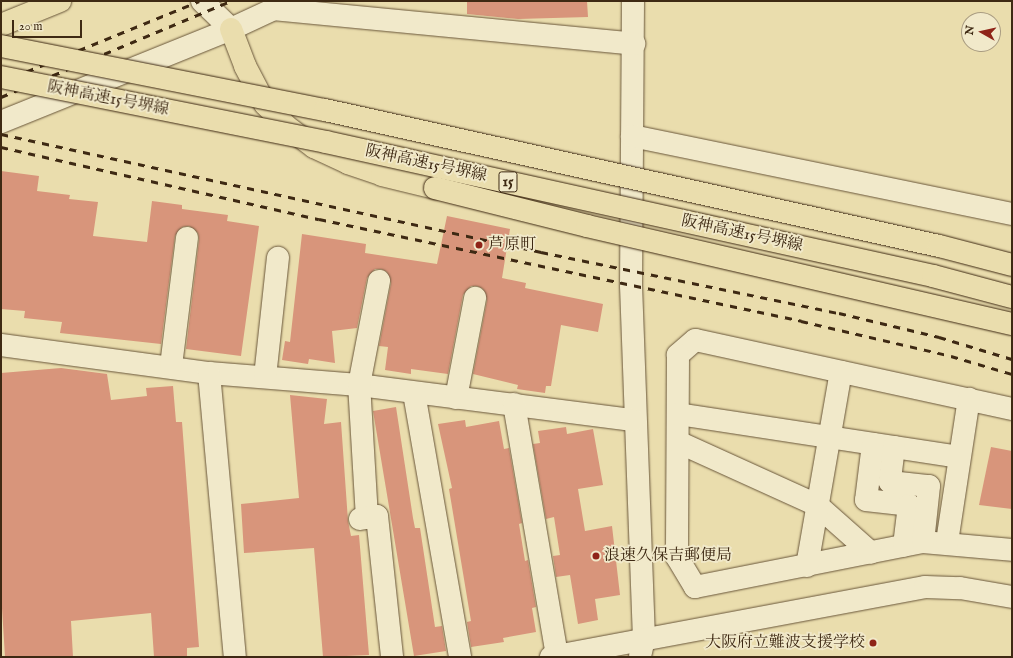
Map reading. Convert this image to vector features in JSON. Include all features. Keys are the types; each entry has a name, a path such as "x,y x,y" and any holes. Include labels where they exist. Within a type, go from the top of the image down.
{"main road":[{"path":"1,25 60,1"},
{"path":"231,29 245,66 265,104 286,126 314,147 348,163 382,175 587,226 1012,324"},
{"name":"阪神高速15号堺線","path":"1,46 325,110 939,246 1012,265"},
{"name":"阪神高速15号堺線","path":"1,77 326,142 933,276 1012,297"}],"street":[{"path":"202,1 231,29"},
{"path":"633,1 634,44 631,285 642,648"},
{"path":"1,122 231,29 283,5 634,44"},
{"path":"632,136 1012,214"},
{"path":"171,366 187,238"},
{"path":"265,377 278,258"},
{"path":"379,281 359,385 361,519 378,516 392,657"},
{"path":"456,398 475,298"},
{"path":"1012,408 694,340 678,355 677,557 695,587 913,544 947,542 1012,550"},
{"path":"1,345 171,366 209,373 359,385 634,420"},
{"path":"807,566 841,372"},
{"path":"209,373 235,657"},
{"path":"414,393 460,657"},
{"path":"947,542 968,399"},
{"path":"514,404 554,656 642,648 925,587 960,588 1012,598"},
{"path":"678,414 959,457"},
{"path":"678,442 818,505 871,553"},
{"path":"872,444 866,500 909,505 913,544"},
{"path":"894,447 890,482 929,486 913,544"}],"building":[{"path":"467,1 587,1 588,17 518,19 467,14"},
{"path":"1,171 39,176 37,191 70,195 69,199 98,202 93,236 147,242 152,201 182,205 182,209 228,215 227,221 259,226 241,356 186,349 199,240 198,233 189,226 182,227 175,236 161,344 60,333 62,322 24,318 25,311 1,309"},
{"path":"447,216 510,229 502,278 526,283 525,288 603,304 598,332 561,325 551,386 546,386 545,393 517,389 518,385 473,374 487,300 483,289 477,286 471,286 463,295 448,374 411,369 411,374 385,370 388,347 379,346 391,283 387,272 381,269 375,269 367,278 357,328 332,331 335,363 309,359 308,364 282,360 285,341 290,342 302,234 366,244 365,253 437,264"},
{"path":"61,368 107,374 111,400 147,396 146,388 173,386 176,422 182,422 199,647 187,648 187,657 154,657 151,613 71,621 73,657 5,657 1,592 1,373"},
{"path":"290,395 327,399 324,424 341,422 348,521 351,536 359,535 369,655 323,657 314,548 244,553 241,504 299,498"},
{"path":"396,407 413,518 415,528 420,528 435,627 442,626 446,651 414,656 373,411"},
{"path":"465,420 466,427 499,421 504,449 509,448 522,523 519,524 525,561 528,560 536,607 532,608 536,632 503,638 504,642 471,647 467,622 471,621 449,489 452,488 438,424"},
{"path":"566,427 567,434 593,429 603,485 578,489 585,531 612,526 620,595 595,599 598,620 578,624 570,575 556,577 553,556 560,555 554,517 546,519 533,444 540,443 538,431"},
{"path":"991,447 1012,451 1012,509 979,505"}],"railway":[{"path":"1,82 199,1"},
{"path":"1,97 230,1"},
{"path":"1,134 541,252 839,313 939,337 1012,359"},
{"path":"1,147 319,219 801,321 951,356 1012,374"}],"place":[{"name":"芦原町","path":"479,245"},
{"name":"浪速久保吉郵便局","path":"596,556"},
{"name":"大阪府立難波支援学校","path":"873,643"}]}
